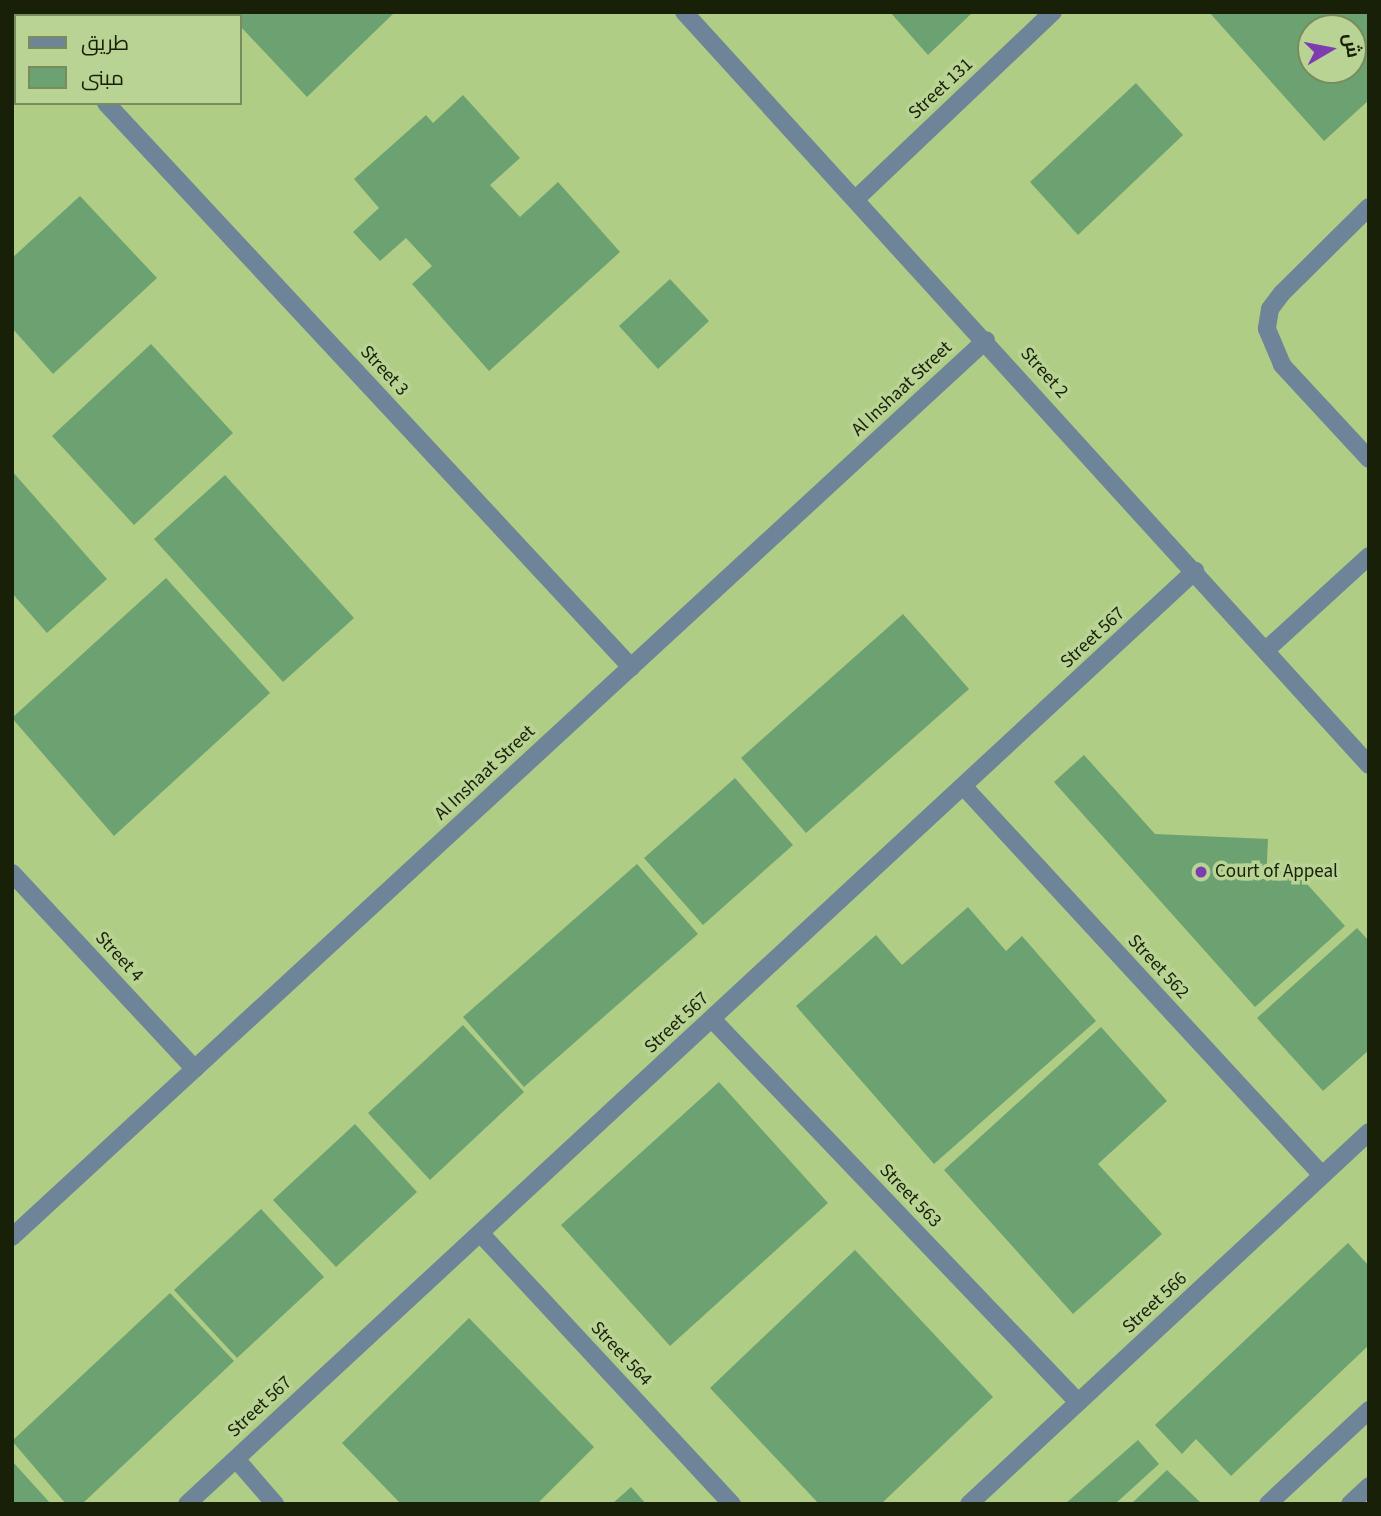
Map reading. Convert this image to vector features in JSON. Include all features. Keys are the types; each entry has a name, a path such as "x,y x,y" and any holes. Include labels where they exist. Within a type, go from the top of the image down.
{"street":[{"name":"Street 2","path":"684,12 858,197 1369,765"},
{"name":"Street 131","path":"858,197 1053,12"},
{"name":"Street 3","path":"108,105 631,667"},
{"path":"1369,207 1282,293 1270,309 1267,329 1282,365 1369,459"},
{"name":"Al Inshaat Street","path":"12,1237 986,340"},
{"path":"1266,650 1369,556"},
{"name":"Street 567","path":"187,1504 1195,571"},
{"name":"Street 562","path":"964,787 1322,1175"},
{"name":"Street 4","path":"12,873 195,1069"},
{"name":"Street 563","path":"712,1019 1078,1402"},
{"name":"Street 566","path":"969,1504 1369,1132"},
{"name":"Street 564","path":"480,1233 732,1504"},
{"path":"1268,1504 1369,1409"},
{"path":"236,1458 275,1504"},
{"path":"1350,1504 1369,1486"}],"shaded area":[{"path":"12,12 1369,12 1369,1504 12,1504"}],"building":[{"path":"227,12 395,12 307,97 242,28 242,14"},
{"path":"890,12 973,12 928,55"},
{"path":"1209,12 1369,12 1369,100 1324,141"},
{"path":"1136,83 1183,135 1078,235 1030,182"},
{"path":"463,95 520,158 490,185 520,217 558,182 620,252 489,371 412,284 432,266 406,238 380,261 353,232 379,208 354,179 426,115 433,123"},
{"path":"80,196 157,278 53,374 12,328 12,258"},
{"path":"670,279 709,321 658,369 619,326"},
{"path":"151,344 233,433 134,525 52,436"},
{"path":"12,471 107,579 47,633 12,593"},
{"path":"225,475 354,618 283,682 154,539"},
{"path":"166,578 270,693 114,836 12,718"},
{"path":"903,614 969,689 806,833 741,758"},
{"name":"Court of Appeal","path":"1084,755 1155,834 1268,839 1266,882 1288,863 1345,926 1255,1007 1054,782"},
{"path":"735,778 793,845 703,925 644,858"},
{"path":"637,864 698,934 524,1087 463,1017"},
{"path":"968,907 1006,951 1022,936 1096,1021 934,1164 796,1006 876,935 902,965"},
{"path":"1357,928 1369,941 1369,1050 1323,1091 1257,1018"},
{"path":"463,1025 524,1092 430,1180 368,1113"},
{"path":"1101,1027 1167,1101 1098,1164 1162,1234 1073,1314 944,1170"},
{"path":"719,1082 828,1203 670,1346 561,1225"},
{"path":"355,1124 417,1192 336,1267 273,1200"},
{"path":"261,1209 324,1277 237,1358 174,1290"},
{"path":"1348,1243 1369,1266 1369,1345 1231,1476 1196,1439 1182,1454 1155,1425"},
{"path":"855,1250 993,1397 881,1504 819,1504 710,1388"},
{"path":"170,1293 234,1361 82,1504 66,1504 12,1441"},
{"path":"469,1318 594,1447 537,1504 401,1504 342,1443"},
{"path":"1138,1440 1159,1464 1115,1504 1065,1504"},
{"path":"12,1461 51,1504 12,1504"},
{"path":"1167,1470 1202,1504 1131,1504"},
{"path":"631,1487 646,1504 612,1504"}],"place":[{"name":"Court of Appeal","path":"1201,872"}]}
